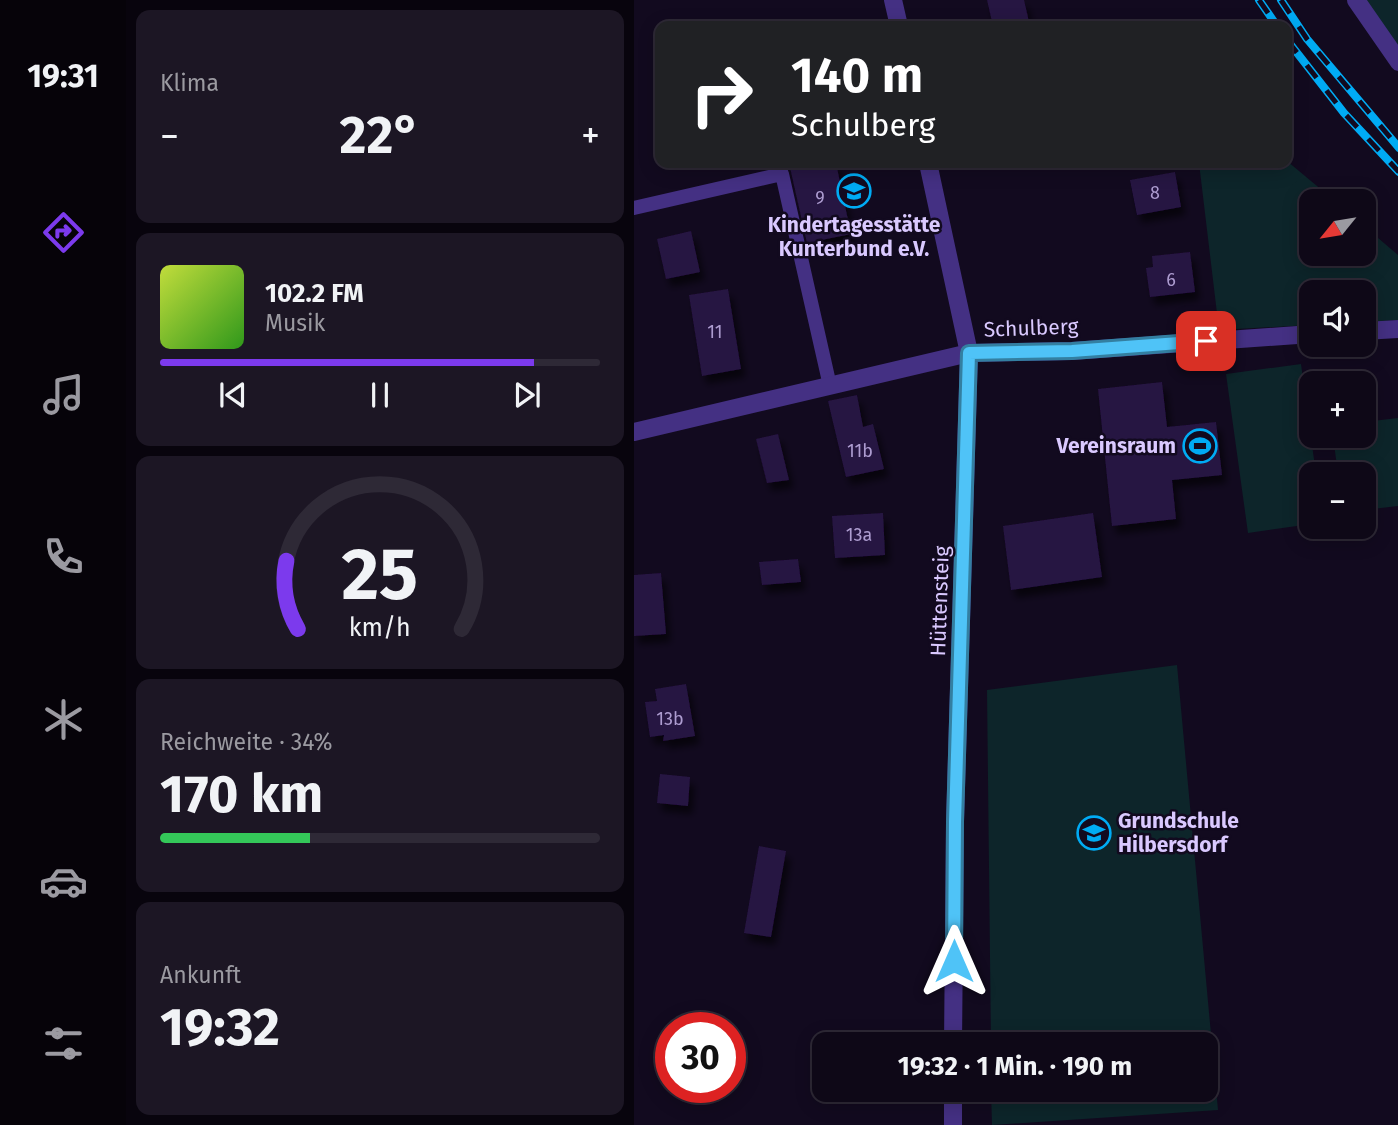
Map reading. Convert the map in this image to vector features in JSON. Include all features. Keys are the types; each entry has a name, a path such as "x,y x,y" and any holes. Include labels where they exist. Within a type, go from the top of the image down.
{"street":[{"path":"893,0 898,21"},
{"path":"1356,0 1399,62"},
{"name":"Hüttensteig","path":"929,168 969,353 955,822 953,1032"},
{"path":"1376,330 1399,329"},
{"name":"Schulberg","path":"634,432 969,353 1072,351 1299,335"},
{"path":"953,1102 953,1125"}],"lane":[{"path":"634,208 782,174 830,386"}],"green space":[{"path":"1356,0 1398,0 1398,62"},
{"path":"1292,165 1321,189 1299,189 1299,266 1376,266 1376,236 1398,255 1398,320 1376,321 1376,280 1299,280 1299,326 1219,330 1200,168 1292,168"},
{"path":"1301,364 1299,448 1312,448 1314,462 1299,462 1299,526 1248,533 1226,374"},
{"path":"1398,418 1398,506 1376,509 1376,462 1336,462 1335,448 1376,448 1376,421"},
{"path":"1177,665 1211,1032 991,1032 987,690"},
{"path":"991,1102 1217,1102 1218,1110 992,1125"}],"building":[{"path":"987,0 1024,0 1029,21 992,21"},
{"path":"790,168 837,168 851,234 807,243"},
{"path":"1175,172 1181,207 1137,215 1130,180"},
{"path":"691,231 700,272 666,279 657,239"},
{"path":"1190,252 1195,292 1150,297 1146,268 1153,267 1152,256"},
{"path":"728,289 741,369 702,376 689,295"},
{"path":"1162,382 1167,427 1216,422 1222,475 1172,480 1176,519 1112,526 1098,389"},
{"path":"857,395 863,427 873,424 884,469 846,477 828,401"},
{"path":"778,434 789,480 767,483 756,439"},
{"path":"883,513 885,555 835,558 832,516"},
{"path":"1093,513 1102,577 1011,590 1003,526"},
{"path":"798,559 801,582 762,585 759,562"},
{"path":"661,573 666,634 634,636 634,575"},
{"path":"686,684 695,736 663,741 664,735 650,737 645,702 657,701 655,689"},
{"path":"660,774 690,777 688,806 657,803"},
{"path":"759,846 786,851 771,937 744,933"}],"railway":[{"path":"1259,0 1274,21"},
{"path":"1281,0 1307,39 1399,148"},
{"path":"1292,46 1344,113 1399,172"}],"place":[{"name":"Kindertagesstätte Kunterbund e.V.","path":"854,191"},
{"name":"Vereinsraum","path":"1200,446"},
{"name":"Grundschule Hilbersdorf","path":"1094,833"}],"route":[{"path":"954,961 955,822 968,458 969,353 1072,351 1206,341"}]}
